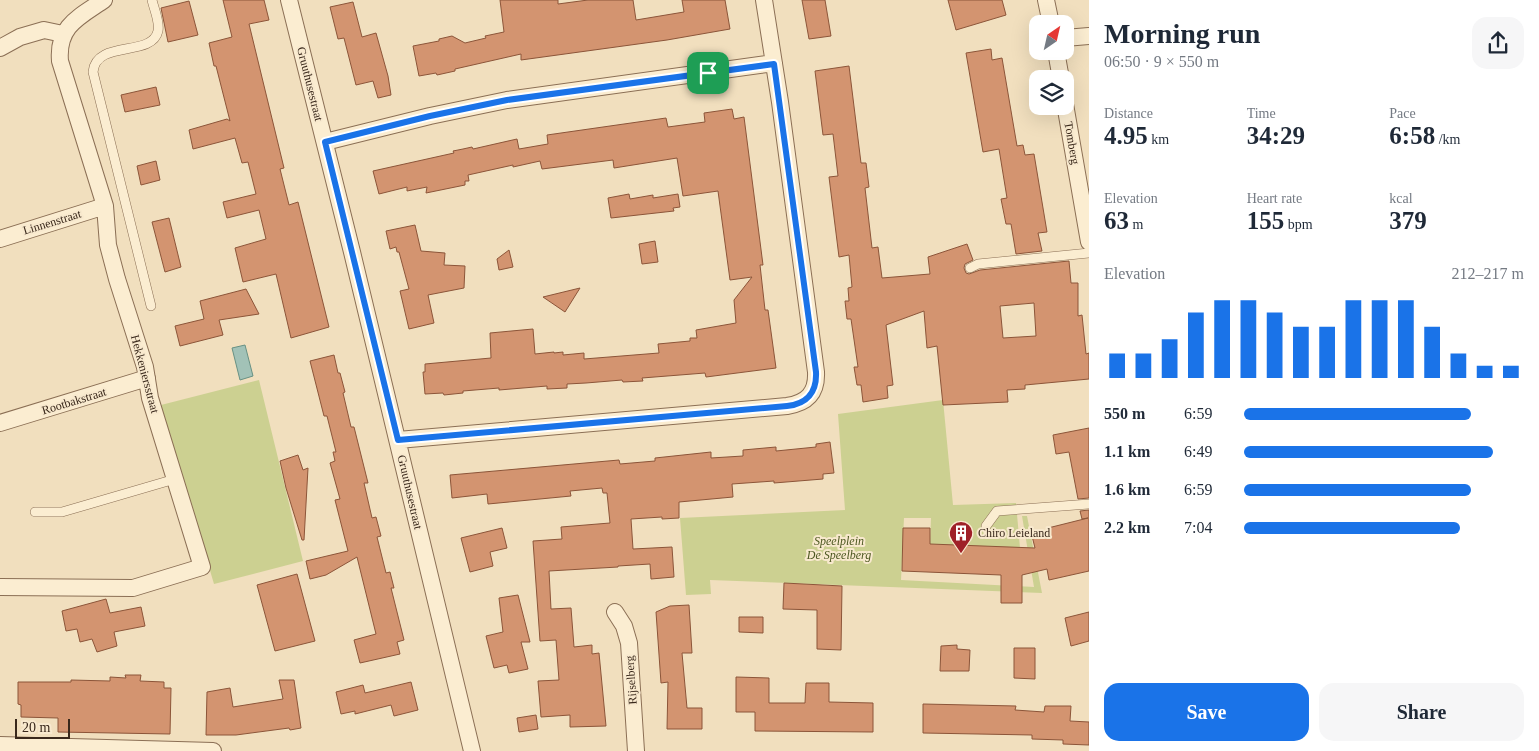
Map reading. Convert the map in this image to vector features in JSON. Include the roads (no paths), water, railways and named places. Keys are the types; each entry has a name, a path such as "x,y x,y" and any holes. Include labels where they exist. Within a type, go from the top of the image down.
{"street":[{"path":"0,48 20,37 44,30 63,34 70,24 102,0"},
{"name":"Gruuthusestraat","path":"288,0 325,142 472,751"},
{"path":"398,440 787,406 799,404 809,396 815,385 816,372 764,0"},
{"path":"1046,0 1049,15"},
{"name":"Hekkeniersstraat","path":"0,587 133,588 202,567 116,279 108,245 105,206 60,61 59,50 63,34"},
{"path":"1074,37 1089,36"},
{"path":"325,142 430,116 507,100 774,64"},
{"name":"Tomberg","path":"1067,115 1089,242"},
{"name":"Linnenstraat","path":"0,239 105,206"},
{"name":"Rootbakstraat","path":"0,423 147,378"},
{"name":"Rijselberg","path":"615,612 624,626 629,643 636,751"},
{"path":"6,747 213,751"}],"lane":[{"path":"151,306 93,72 94,66 100,57 148,43 154,38 158,32 158,26 152,0"},
{"path":"970,268 978,264 1089,253"},
{"path":"35,512 62,512 175,479"},
{"path":"986,526 997,511 1089,504"}],"water":[{"path":"245,345 253,376 240,380 232,348"}],"place":[{"name":"Chiro Leieland","path":"961,554"}],"park label":[{"name":"Speelplein De Speelberg","path":"839,548"}]}
